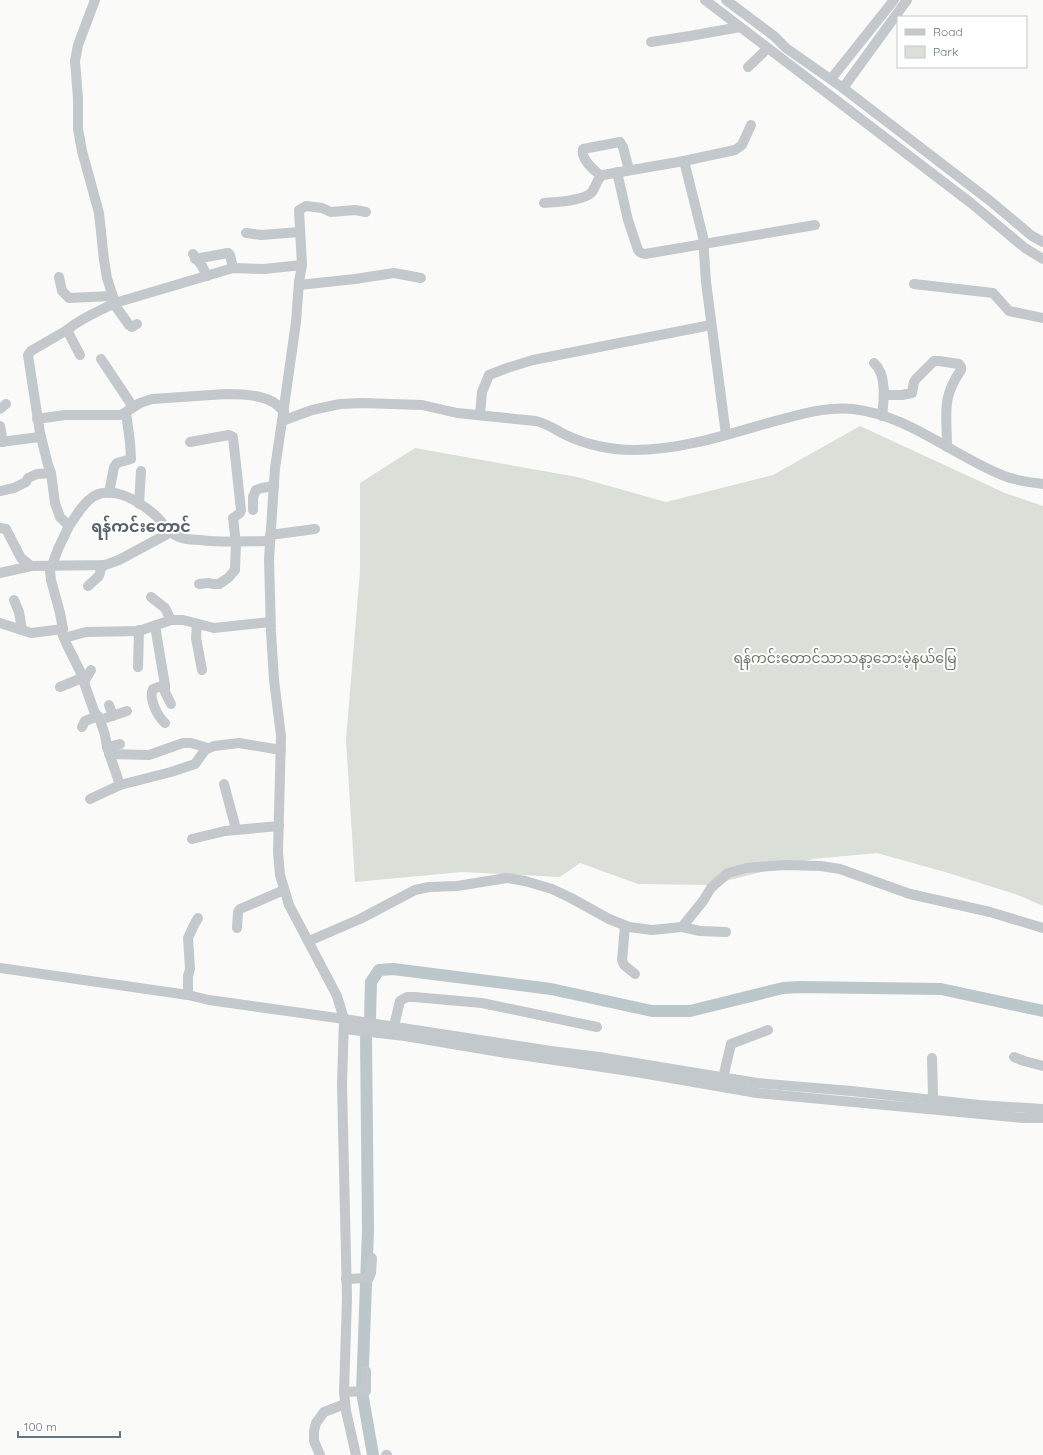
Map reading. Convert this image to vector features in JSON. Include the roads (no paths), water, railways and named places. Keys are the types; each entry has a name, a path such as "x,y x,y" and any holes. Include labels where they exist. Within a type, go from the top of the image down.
{"street":[{"path":"95,0 78,45 75,61 78,98 78,128 82,151 99,213 107,278 114,301 129,325 132,327 137,324"},
{"path":"705,0 971,203 1025,248 1043,259"},
{"path":"726,0 774,36 786,48 837,84 989,200 1032,236 1043,242"},
{"path":"837,84 894,0"},
{"path":"837,84 906,0"},
{"path":"651,42 740,27"},
{"path":"748,67 768,48"},
{"path":"544,203 586,197 592,192 601,176 735,150 742,145 751,125"},
{"path":"601,176 583,156 583,149 620,142 623,147 629,170"},
{"path":"684,161 703,237 711,326 726,435"},
{"path":"617,172 628,220 638,250 641,253 649,254 815,224"},
{"path":"356,1455 345,1404 349,1392 342,1085 344,1024 337,996 289,905 278,865 281,736 274,680 269,597 270,538 274,486 296,322 302,265 300,210 306,206 322,208 331,212 355,210 366,212"},
{"path":"246,233 261,235 300,232"},
{"path":"210,275 194,256 210,256 228,253 230,255 233,268"},
{"path":"210,256 210,275"},
{"path":"69,526 62,521 58,512 52,490 51,473 40,437 28,355 31,351 114,301 233,268 268,268 302,265"},
{"path":"299,285 394,273 421,278"},
{"path":"59,277 62,291 69,298 114,301"},
{"path":"914,284 992,292 1008,311 1043,318"},
{"path":"480,415 482,392 489,375 507,368 533,360 711,326"},
{"path":"67,330 80,355"},
{"path":"101,359 130,410 131,459 117,463 114,467 109,493"},
{"path":"884,395 910,394 916,379 934,361 959,364 961,370 951,386 947,403 948,447"},
{"path":"874,363 881,372 884,395 882,416"},
{"path":"37,419 65,415 115,416 130,410 146,400 236,394 265,398 274,403 283,416"},
{"path":"283,416 340,404 362,403 422,405 457,413 546,423 566,436 603,447 628,450 672,446 726,435 815,411 852,409 882,416 926,435 1001,475 1013,479 1043,484"},
{"path":"0,426 2,442 40,437"},
{"path":"190,442 229,435 233,437 241,510 240,513 233,518 236,543 236,567 233,573 216,585 209,583 200,584"},
{"path":"139,504 141,471"},
{"path":"0,492 14,488 26,482 28,478 37,474 51,473"},
{"path":"253,510 253,498 256,490 274,486"},
{"path":"120,785 99,718 94,711 75,659 63,634 50,580 50,571 58,549 69,526 82,508 94,496 118,493 154,514 171,532 178,537 187,539 236,543 315,529"},
{"path":"0,528 6,529 21,558 31,566"},
{"path":"0,573 31,566 102,565 119,560 171,532"},
{"path":"88,586 99,576 102,565"},
{"path":"151,597 165,608 171,620"},
{"path":"14,600 19,612 22,630"},
{"path":"0,623 34,633 63,634 139,630 171,620 183,620 214,628 270,622"},
{"path":"197,624 196,638 202,670"},
{"path":"155,626 166,685 165,692 171,704"},
{"path":"138,667 139,630"},
{"path":"60,687 83,680 91,670"},
{"path":"165,723 160,719 154,706 151,692 153,689 166,685"},
{"path":"109,705 113,716"},
{"path":"82,727 85,721 113,716 127,711"},
{"path":"108,750 149,755 183,743 191,743 208,748 223,744 239,744 281,750"},
{"path":"108,750 120,744"},
{"path":"90,798 120,785 171,772 195,764 208,748"},
{"path":"224,784 236,829"},
{"path":"192,840 236,829 278,826"},
{"path":"682,927 703,901 711,888 728,873 747,868 784,865 821,866 840,869 910,894 990,912 1043,928"},
{"path":"309,941 360,919 415,890 429,887 457,886 506,878 516,879 552,890 571,898 625,926 652,930 682,927 700,931 726,932"},
{"path":"237,928 238,912 240,909 284,890"},
{"path":"188,995 188,976 190,969 188,938 198,918"},
{"path":"625,926 622,960 624,965 636,974"},
{"path":"0,968 188,995 405,1036 540,1059 636,1072 691,1077 723,1078 757,1083 929,1100 1043,1109"},
{"path":"394,1026 400,1001 407,997 414,996 482,1003 596,1027"},
{"path":"344,1024 394,1026 551,1051 599,1057 757,1093 1023,1118 1043,1118"},
{"path":"723,1078 731,1044 768,1030"},
{"path":"1014,1057 1043,1066"},
{"path":"929,1100 933,1095 932,1058"},
{"path":"346,1279 362,1279 370,1276 372,1258"},
{"path":"349,1392 366,1391 366,1371"},
{"path":"320,1455 314,1441 316,1423 324,1412 345,1404"}],"waterway":[{"path":"370,1018 371,982 379,970 393,969 551,989 652,1011 690,1011 783,988 800,987 941,989 1043,1011"},
{"path":"366,1038 368,1230 362,1392 373,1455"}],"district":[{"name":"ရန်ကင်းတောင်","path":"141,526"}],"park label":[{"name":"ရန်ကင်းတောင်သာသနာ့ဘေးမဲ့နယ်မြေ","path":"845,658"}]}
